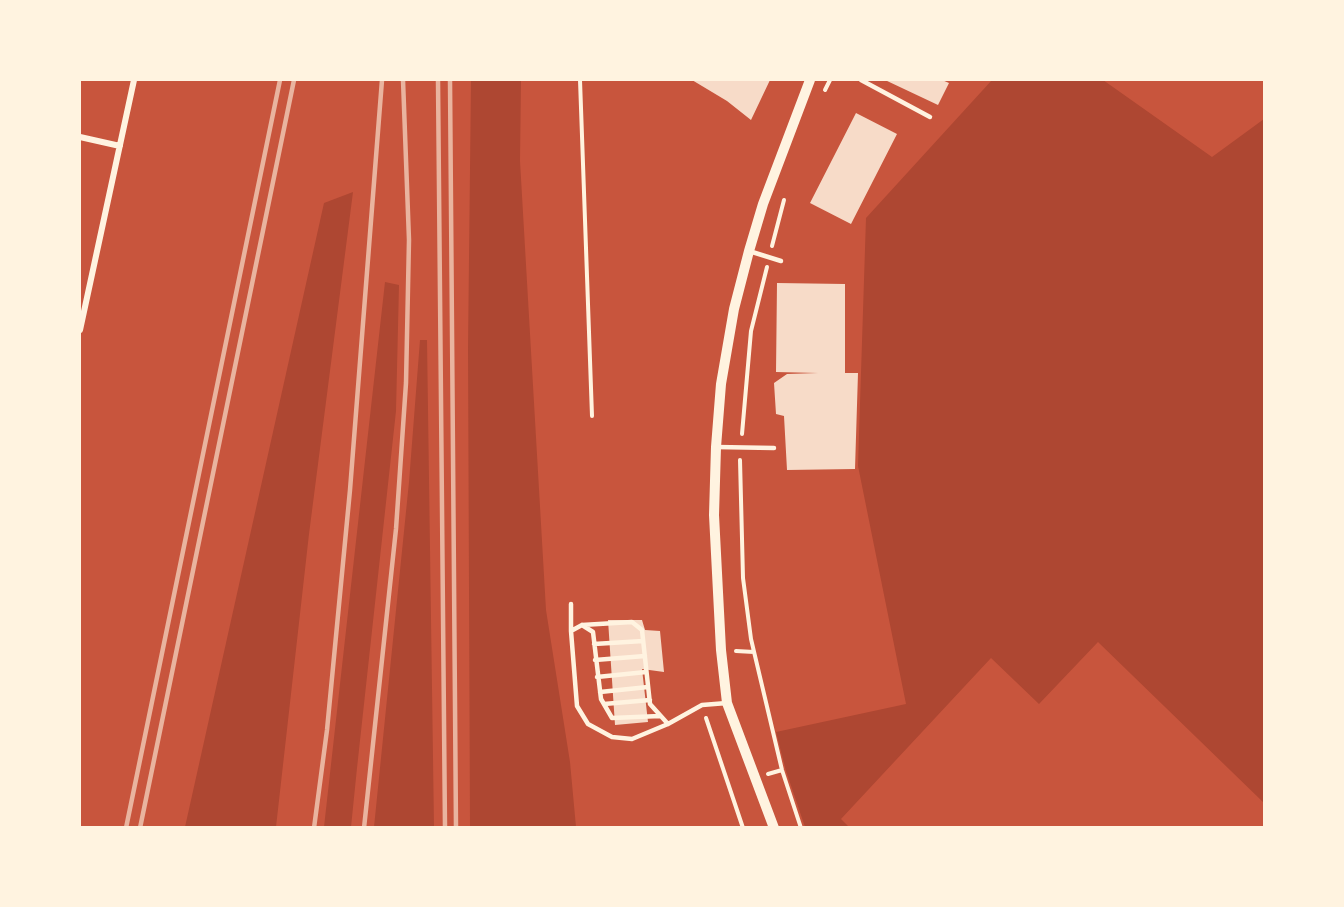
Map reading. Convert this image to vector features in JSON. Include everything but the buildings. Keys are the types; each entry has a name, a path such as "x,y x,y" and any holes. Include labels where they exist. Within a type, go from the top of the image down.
{"street":[{"path":"80,330 134,80"},
{"path":"774,828 727,703 721,653 714,514 716,447 727,352 749,252 763,204 810,80"},
{"path":"80,136 120,146"}],"lane":[{"path":"861,80 930,117"},
{"path":"749,252 781,261"},
{"path":"716,447 774,448"},
{"path":"571,604 570,631 577,706 588,724 612,737 632,739 668,724 702,705 727,703"},
{"path":"570,631 582,625 632,622 642,630 650,700 668,724"},
{"path":"582,625 593,632 600,692 612,718 660,716"},
{"path":"594,645 643,641"},
{"path":"595,660 645,656"},
{"path":"597,677 646,672"},
{"path":"600,692 648,687"},
{"path":"604,704 650,700"}],"path":[{"path":"580,80 592,416"},
{"path":"787,190 751,331 741,447 743,578 751,639 782,770 801,828"},
{"path":"702,705 713,746 724,768 744,828"}],"shaded area":[{"path":"471,80 521,80 520,161 546,610 570,762 576,827 470,827 468,348"},
{"path":"992,80 1103,80 1212,157 1264,119 1264,803 1098,642 1039,704 991,658 841,819 849,827 805,827 786,771 776,732 906,704 858,466 866,218"},
{"path":"353,192 309,534 276,827 185,827 324,203"},
{"path":"385,282 399,285 396,411 351,827 324,827"},
{"path":"420,340 427,340 434,827 374,827 409,482"}],"railway":[{"path":"126,828 280,80"},
{"path":"140,828 294,80"},
{"path":"314,828 327,730 350,490 382,80"},
{"path":"364,828 396,529 406,383 409,240 403,80"},
{"path":"438,80 445,828"},
{"path":"450,80 456,828"}]}
